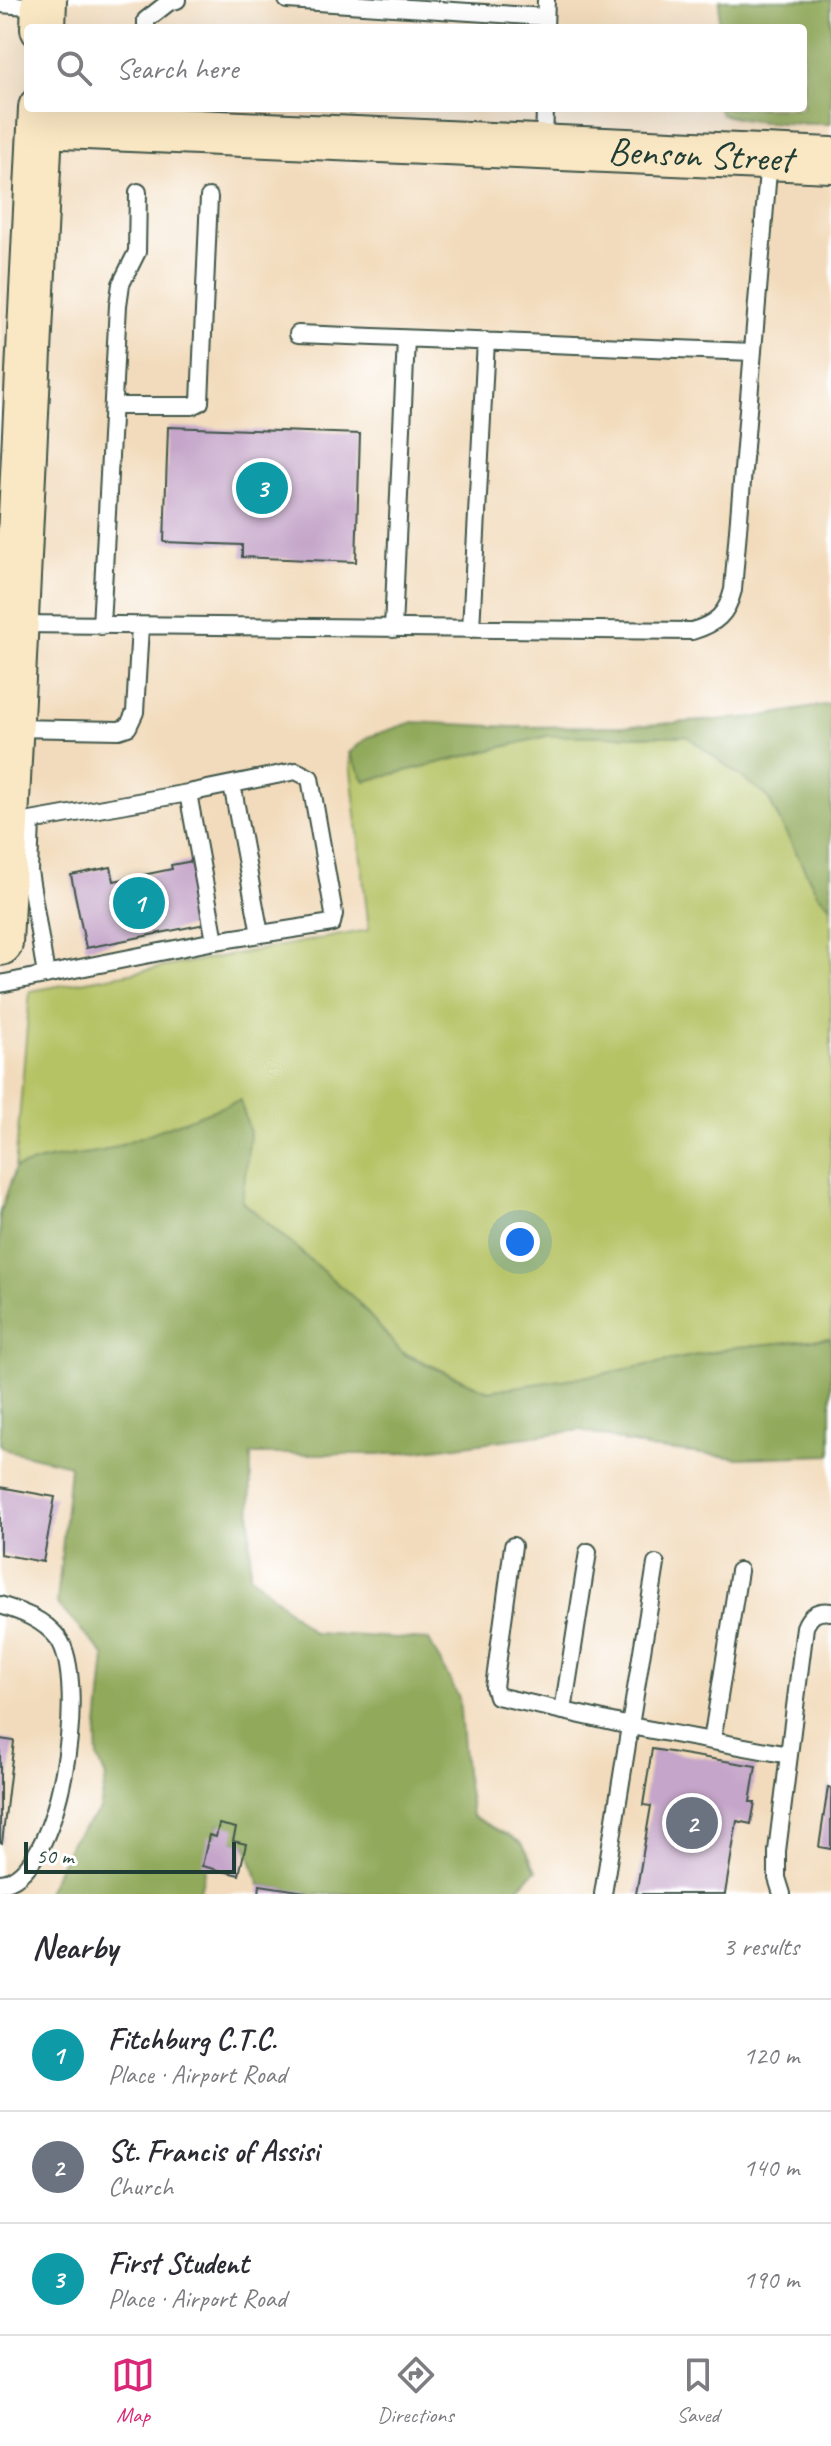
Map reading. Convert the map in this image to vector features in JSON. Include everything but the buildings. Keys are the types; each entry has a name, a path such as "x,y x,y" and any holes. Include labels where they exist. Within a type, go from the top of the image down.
{"main road":[{"name":"Benson Street","path":"41,116 544,127 769,157 831,160"},
{"path":"0,927 19,824 12,728 11,498 20,422 21,372 41,116"}],"lane":[{"path":"146,24 146,20 169,2 177,0"},
{"path":"287,0 546,15"},
{"path":"0,4 43,12"},
{"path":"11,642 101,626 692,631 719,620 729,607 733,590 769,157"},
{"path":"101,626 118,305 121,284 137,252 138,192"},
{"path":"113,406 192,406 200,402 209,197"},
{"path":"298,334 753,352"},
{"path":"393,629 406,339"},
{"path":"471,629 486,341"},
{"path":"12,728 119,730 128,727 135,712 140,627"},
{"path":"0,984 46,975 215,941 332,923 334,914 310,778 296,771 19,824 28,857 46,975"},
{"path":"232,784 260,934"},
{"path":"188,793 215,941"},
{"path":"513,1546 496,1693 502,1698 630,1726 789,1755"},
{"path":"563,1711 588,1552"},
{"path":"603,1894 656,1564"},
{"path":"712,1741 739,1571"},
{"path":"0,1605 40,1621 59,1640 67,1657 71,1683 67,1756 54,1816 28,1866 10,1882 0,1883"},
{"path":"782,1894 777,1878 777,1851 805,1627 809,1618 816,1613 831,1612"}],"green space":[{"path":"720,0 831,0 831,124 761,122 721,114 807,112 807,24 718,24"},
{"path":"831,704 831,907 817,893 767,796 687,736 547,736 365,781 349,753 368,737 413,722 511,727 631,726 758,717"},
{"path":"547,736 687,736 767,796 817,893 831,907 831,1338 738,1347 602,1374 488,1391 400,1351 355,1299 242,1201 250,1133 240,1101 103,1151 15,1168 30,991 369,930 349,753 365,781"},
{"path":"240,1100 250,1133 242,1201 355,1299 404,1355 488,1391 602,1374 738,1347 831,1338 831,1455 738,1458 649,1448 581,1430 395,1454 251,1454 250,1575 313,1633 429,1640 459,1698 472,1816 522,1843 536,1870 512,1894 313,1894 260,1885 246,1844 233,1841 219,1824 199,1894 46,1894 72,1840 100,1810 106,1777 98,1759 97,1737 105,1656 57,1604 70,1465 7,1450 0,1444 0,1214 15,1168 103,1151"}],"place":[{"name":"First Student","path":"262,488"},
{"name":"Fitchburg C.T.C.","path":"139,903"},
{"name":"St. Francis of Assisi","path":"692,1823"}]}
